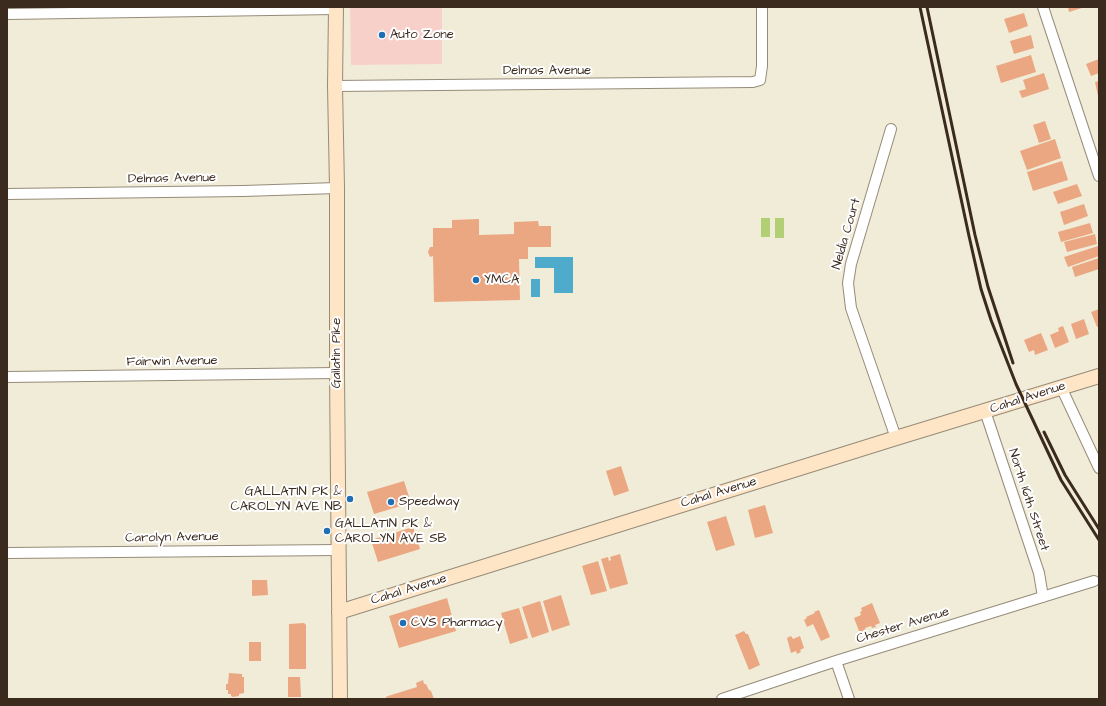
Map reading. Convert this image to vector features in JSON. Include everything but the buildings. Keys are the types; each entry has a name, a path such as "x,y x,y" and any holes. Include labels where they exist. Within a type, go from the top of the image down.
{"street":[{"name":"Delmas Avenue","path":"335,86 753,82 760,80 762,66 762,7"},
{"path":"1043,7 1099,176"},
{"path":"7,14 336,8"},
{"name":"Gallatin Pike","path":"336,8 335,86 340,699"},
{"name":"Neldia Court","path":"891,129 851,264 848,283 851,308 896,438"},
{"name":"Delmas Avenue","path":"7,194 243,191 337,188"},
{"name":"Fairwin Avenue","path":"7,377 337,373"},
{"name":"Cahal Avenue","path":"339,612 1099,376"},
{"path":"1061,387 1099,468"},
{"name":"North 16th Street","path":"985,411 1039,573 1044,596"},
{"name":"Carolyn Avenue","path":"7,553 338,550"},
{"name":"Chester Avenue","path":"722,699 836,661 1094,581"},
{"path":"836,661 849,699"}],"shaded area":[{"path":"350,7 442,7 442,64 351,65"}],"green space":[{"path":"761,218 770,218 770,237 761,237"},
{"path":"775,218 784,218 784,238 775,238"}],"water":[{"path":"535,257 573,257 573,293 554,293 554,268 535,268"},
{"path":"531,279 540,279 540,297 531,297"}],"railway":[{"path":"920,7 981,289 991,320 1016,384 1061,480 1099,540"},
{"path":"927,7 975,235 988,287 1013,363"},
{"path":"1044,432 1065,475 1099,529"}],"place":[{"name":"Auto Zone","path":"382,35"},
{"name":"YMCA","path":"476,280"},
{"name":"GALLATIN PK & CAROLYN AVE NB","path":"350,499"},
{"name":"Speedway","path":"391,502"},
{"name":"GALLATIN PK & CAROLYN AVE SB","path":"327,531"},
{"name":"CVS Pharmacy","path":"403,623"}]}
